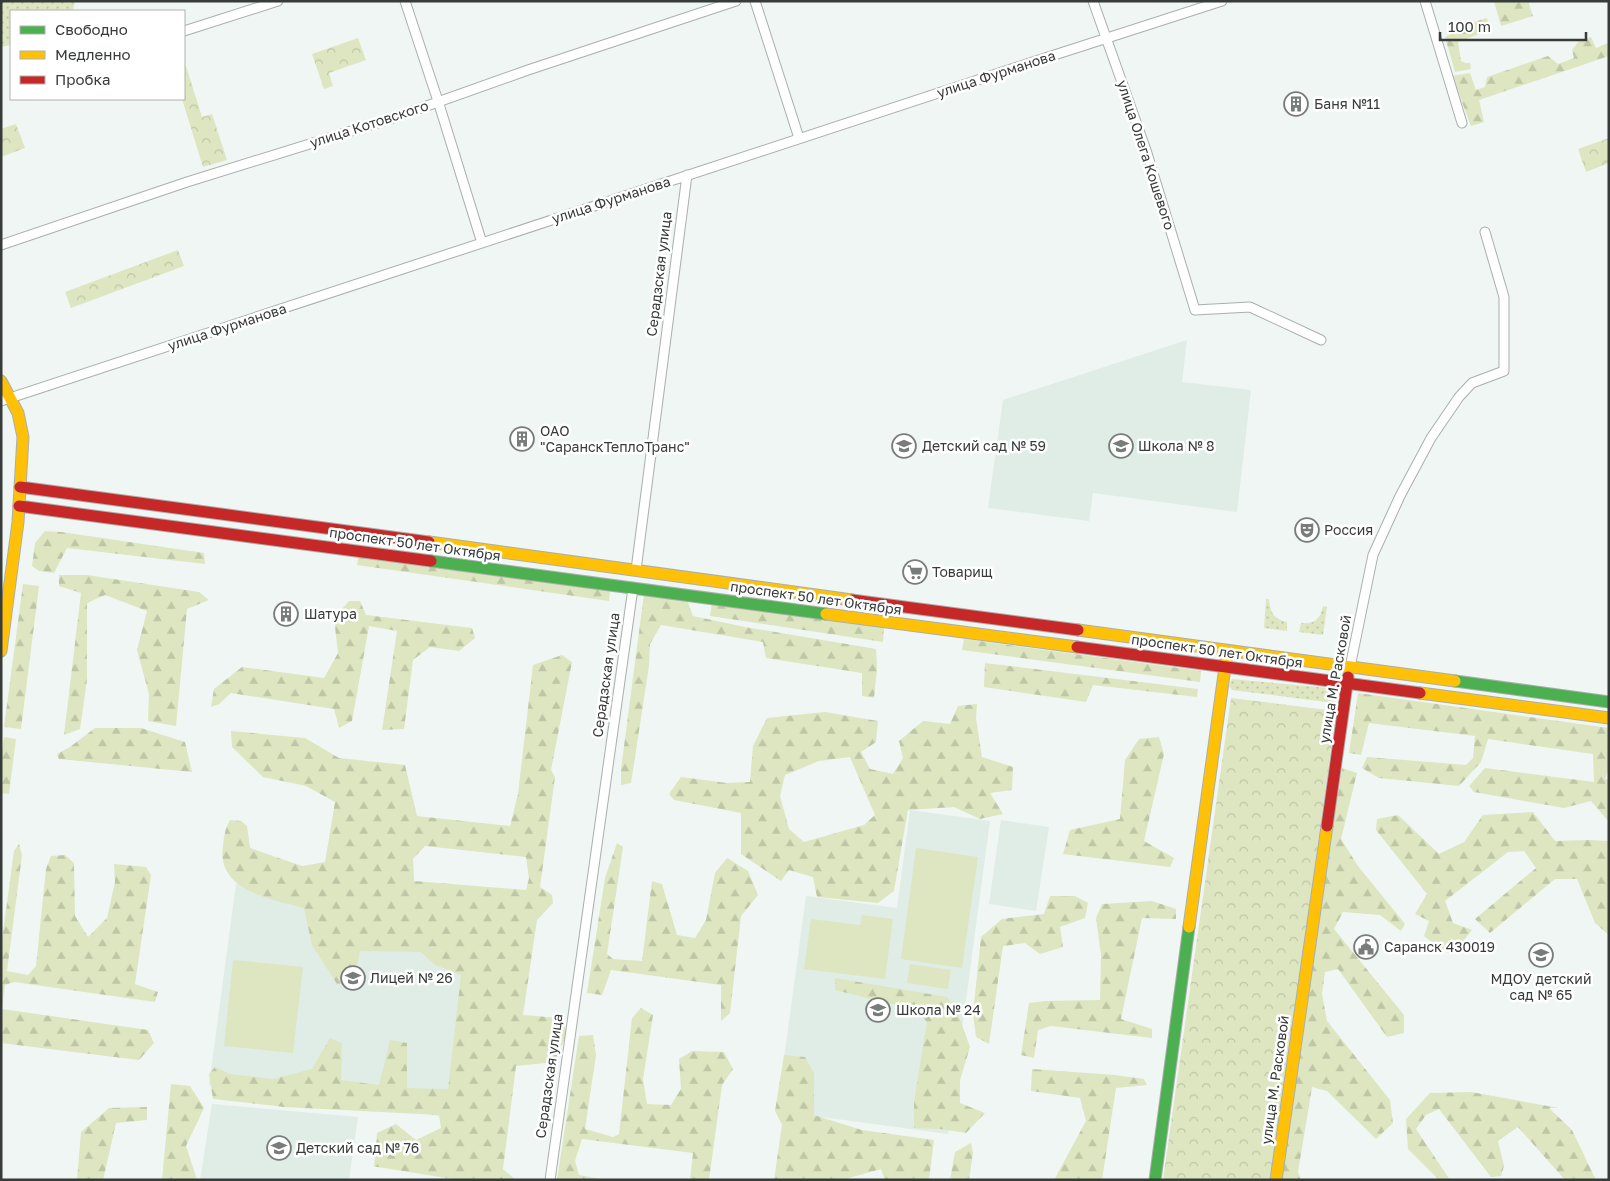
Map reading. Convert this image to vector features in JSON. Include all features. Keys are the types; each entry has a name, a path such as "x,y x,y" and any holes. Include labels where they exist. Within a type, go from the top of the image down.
{"main road":[{"path":"1,381 6,400 18,413 23,437 19,506 1,651"},
{"name":"проспект 50 лет Октября","path":"20,487 1609,702"},
{"name":"проспект 50 лет Октября","path":"19,506 1609,718"},
{"name":"Серадзская улица","path":"634,588 636,570"},
{"path":"1155,1180 1224,668 1229,650"},
{"name":"улица М. Расковой","path":"1276,1180 1350,667"}],"street":[{"path":"185,31 278,1"},
{"path":"405,1 482,243"},
{"name":"улица Котовского","path":"1,245 187,182 390,119 438,101 736,1"},
{"path":"755,1 799,138"},
{"name":"улица Олега Кошевого","path":"1093,1 1146,150 1195,310 1250,307 1321,340"},
{"name":"улица Фурманова","path":"6,400 799,138 1222,1"},
{"path":"1425,1 1462,123"},
{"name":"Серадзская улица","path":"636,570 687,175"},
{"name":"улица М. Расковой","path":"1350,667 1373,554 1430,438 1459,397 1472,383 1504,371 1504,297 1485,232"},
{"name":"Серадзская улица","path":"550,1180 634,588"}],"shaded area":[{"name":"Школа № 8","path":"1187,340 1182,382 1251,390 1237,512 1093,493 1089,521 988,508 1003,400"},
{"name":"Школа № 24","path":"910,810 990,821 948,1134 777,1111 806,896 897,908"},
{"path":"1001,820 1049,827 1036,911 989,904"},
{"name":"Лицей № 26","path":"236,884 490,918 462,1119 209,1085"},
{"name":"Детский сад № 76","path":"212,1104 358,1117 349,1180 200,1180"}],"green space":[{"path":"1,1 75,1 73,10 10,10 10,45 1,47"},
{"path":"1494,1 1528,1 1533,16 1501,26"},
{"path":"1487,18 1490,30 1458,42 1461,61 1470,63 1471,69 1455,72 1445,37"},
{"path":"1591,37 1596,48 1609,41 1609,56 1479,100 1484,122 1471,126 1452,76 1470,73 1476,90 1485,87 1487,77 1548,56 1558,64 1574,58 1572,50 1579,41"},
{"path":"358,38 366,60 329,73 333,86 324,89 312,54"},
{"path":"185,66 202,117 212,114 227,160 203,167 182,100 185,100"},
{"path":"16,124 25,148 1,157 1,129"},
{"path":"1609,138 1609,163 1586,172 1578,149"},
{"path":"178,250 184,266 71,308 65,292"},
{"path":"45,531 204,553 205,564 67,548 54,573 39,571 32,566 35,543"},
{"path":"359,555 610,591 609,601 357,565"},
{"path":"59,575 87,575 199,592 209,600 187,609 176,726 148,721 149,694 137,650 147,611 105,595 87,603 87,680 80,729 64,735 81,593 59,586"},
{"path":"23,584 39,586 21,729 4,727"},
{"path":"644,594 687,600 693,616 745,627 876,649 877,669 874,698 862,696 862,673 766,658 763,642 661,625 650,644 649,666 631,783 621,785 621,769"},
{"path":"1266,599 1269,599 1270,608 1274,615 1287,622 1287,631 1264,628"},
{"path":"349,601 360,601 366,615 472,628 475,638 459,651 430,647 413,660 404,729 382,730 397,631 369,626 352,721 339,728 334,709 231,693 219,704 211,707 214,689 242,667 324,678 338,653 334,618"},
{"path":"712,602 884,627 883,642 710,616"},
{"path":"1323,606 1327,607 1323,635 1299,632 1301,623 1310,623 1316,620"},
{"path":"964,639 1201,671 1200,682 962,650"},
{"path":"562,655 572,662 551,770 555,777 540,887 552,895 553,903 537,920 523,1015 559,1018 568,1032 554,1062 516,1066 503,1169 516,1180 458,1180 374,1167 377,1133 396,1124 416,1140 441,1128 439,1115 284,1107 213,1099 209,1074 215,1067 230,1074 273,1079 312,1069 330,1038 342,1043 341,1080 379,1085 390,1040 407,1043 407,1088 448,1089 461,975 435,965 421,952 360,951 354,982 337,984 312,945 304,908 262,896 237,883 228,873 223,861 224,836 230,820 241,821 247,826 250,848 302,866 325,862 335,802 306,786 263,777 232,747 231,731 305,738 339,758 405,765 417,816 510,826 518,794 533,665","holes":["425,846 526,857 529,878 526,890 414,881 413,859"]},
{"path":"985,663 1198,689 1197,697 1093,685 1086,702 984,687"},
{"path":"1232,679 1328,688 1334,694 1335,701 1334,703 1232,690 1229,686"},
{"path":"1358,693 1609,728 1609,767 1605,779 1609,780 1609,822 1591,801 1564,808 1474,792 1469,786 1485,768 1594,782 1593,754 1488,739 1481,762 1459,786 1379,778 1362,768 1367,757 1466,765 1473,758 1475,736 1369,723 1361,755 1349,753"},
{"path":"1231,698 1336,711 1272,1180 1163,1180"},
{"path":"977,704 976,718 982,757 1013,767 1012,790 990,793 1003,814 980,819 954,807 908,810 894,891 878,903 817,897 813,877 789,870 781,881 741,854 741,813 674,800 669,794 681,777 727,783 750,782 753,746 767,718 825,712 878,721 876,742 861,752 870,769 893,774 903,758 899,741 923,721 950,724 958,706","holes":["850,757 875,815 864,825 804,842 789,829 780,796 785,775 819,761"]},
{"path":"95,728 141,728 185,742 192,772 59,759 57,754 70,747"},
{"path":"4,737 16,739 9,794 1,793 1,756"},
{"path":"1159,737 1164,754 1144,841 1174,858 1170,867 1063,854 1070,830 1120,819 1125,760 1139,739"},
{"path":"1342,768 1357,773 1341,839 1358,866 1405,924 1401,931 1380,915 1343,912 1334,929 1404,1015 1404,1033 1387,1037 1338,969 1325,972 1322,994 1327,1021 1390,1100 1393,1123 1376,1139 1327,1091 1312,1087 1298,1172 1301,1180 1281,1180"},
{"path":"1533,812 1555,841 1609,841 1609,935 1595,923 1577,879 1555,879 1490,933 1475,919 1536,868 1524,851 1508,852 1445,901 1453,923 1472,930 1452,955 1424,936 1429,921 1415,914 1427,894 1376,830 1377,819 1398,815 1439,854 1464,842 1483,815"},
{"path":"617,843 623,847 607,954 613,959 642,961 652,881 662,884 677,935 695,938 706,920 715,873 727,858 748,871 758,895 741,916 730,1013 721,1021 721,985 611,970 602,995 587,993 605,878"},
{"path":"19,844 22,855 7,971 28,975 36,966 46,869 51,856 65,855 74,863 75,916 88,937 107,918 115,882 114,864 146,867 151,875 135,984 158,992 155,1002 14,982 5,985 2,1009 148,1030 154,1043 139,1060 1,1043 1,947 14,851"},
{"path":"916,848 978,857 962,968 901,959"},
{"path":"1050,896 1075,896 1088,903 1085,918 1060,927 1063,947 1040,954 1025,943 1003,946 989,1044 976,1037 973,1014 981,937 1002,919 1044,914"},
{"path":"1152,901 1176,909 1176,919 1142,918 1121,1019 1152,1029 1152,1038 1051,1026 1038,1030 1034,1058 1021,1055 1029,1003 1100,1000 1101,955 1096,918 1102,904"},
{"path":"862,915 893,919 885,979 804,969 811,919 860,925"},
{"path":"233,960 303,967 293,1053 224,1046"},
{"path":"910,964 951,970 948,989 907,983"},
{"path":"835,978 947,997 957,1011 970,1047 960,1080 960,1103 985,1113 966,1133 914,1128 914,1101 927,1022 916,1010 835,990"},
{"path":"641,1008 653,1015 643,1079 647,1104 671,1105 681,1089 679,1059 692,1051 724,1052 733,1069 722,1085 709,1180 690,1180 693,1153 582,1139 575,1161 579,1175 606,1180 557,1180 579,1036 593,1035 596,1055 585,1129 613,1137 619,1134 632,1018"},
{"path":"784,1055 805,1057 814,1073 814,1115 862,1130 934,1140 929,1180 885,1180 881,1169 842,1180 774,1180 782,1125 775,1111"},
{"path":"1032,1069 1144,1079 1147,1085 1116,1088 1102,1180 1054,1180 1086,1121 1080,1098 1031,1091"},
{"path":"171,1084 190,1086 204,1108 186,1146 197,1180 162,1180"},
{"path":"1471,1092 1559,1108 1549,1108 1572,1130 1595,1178 1594,1180 1565,1180 1518,1127 1498,1141 1504,1166 1501,1176 1491,1177 1439,1109 1426,1115 1416,1129 1450,1180 1439,1180 1408,1149 1406,1119 1430,1093"},
{"path":"147,1107 147,1120 116,1123 103,1180 77,1180 81,1132 109,1108"},
{"path":"971,1143 973,1153 969,1180 950,1180 955,1152"}],"traffic: fast":[{"path":"431,561 826,614"},
{"path":"1455,681 1609,702"},
{"path":"1155,1180 1189,927"}],"traffic: slow":[{"path":"1,381 18,413 23,437 18,522 1,651"},
{"path":"429,542 852,600"},
{"path":"826,614 1077,647"},
{"path":"1078,630 1455,681"},
{"path":"1189,927 1226,660"},
{"path":"1420,693 1609,718"},
{"path":"1276,1180 1327,826"}],"traffic: jam":[{"path":"20,487 429,542"},
{"path":"19,506 431,561"},
{"path":"852,600 1078,630"},
{"path":"1077,647 1420,693"},
{"path":"1327,826 1348,677"}],"place":[{"name":"Баня №11","path":"1296,104"},
{"name":"ОАО \"СаранскТеплоТранс\"","path":"522,439"},
{"name":"Детский сад № 59","path":"904,446"},
{"name":"Школа № 8","path":"1121,446"},
{"name":"Россия","path":"1307,530"},
{"name":"Товарищ","path":"915,572"},
{"name":"Шатура","path":"286,614"},
{"name":"Саранск 430019","path":"1366,947"},
{"name":"МДОУ детский сад № 65","path":"1541,955"},
{"name":"Лицей № 26","path":"353,978"},
{"name":"Школа № 24","path":"878,1010"},
{"name":"Детский сад № 76","path":"279,1148"}]}
